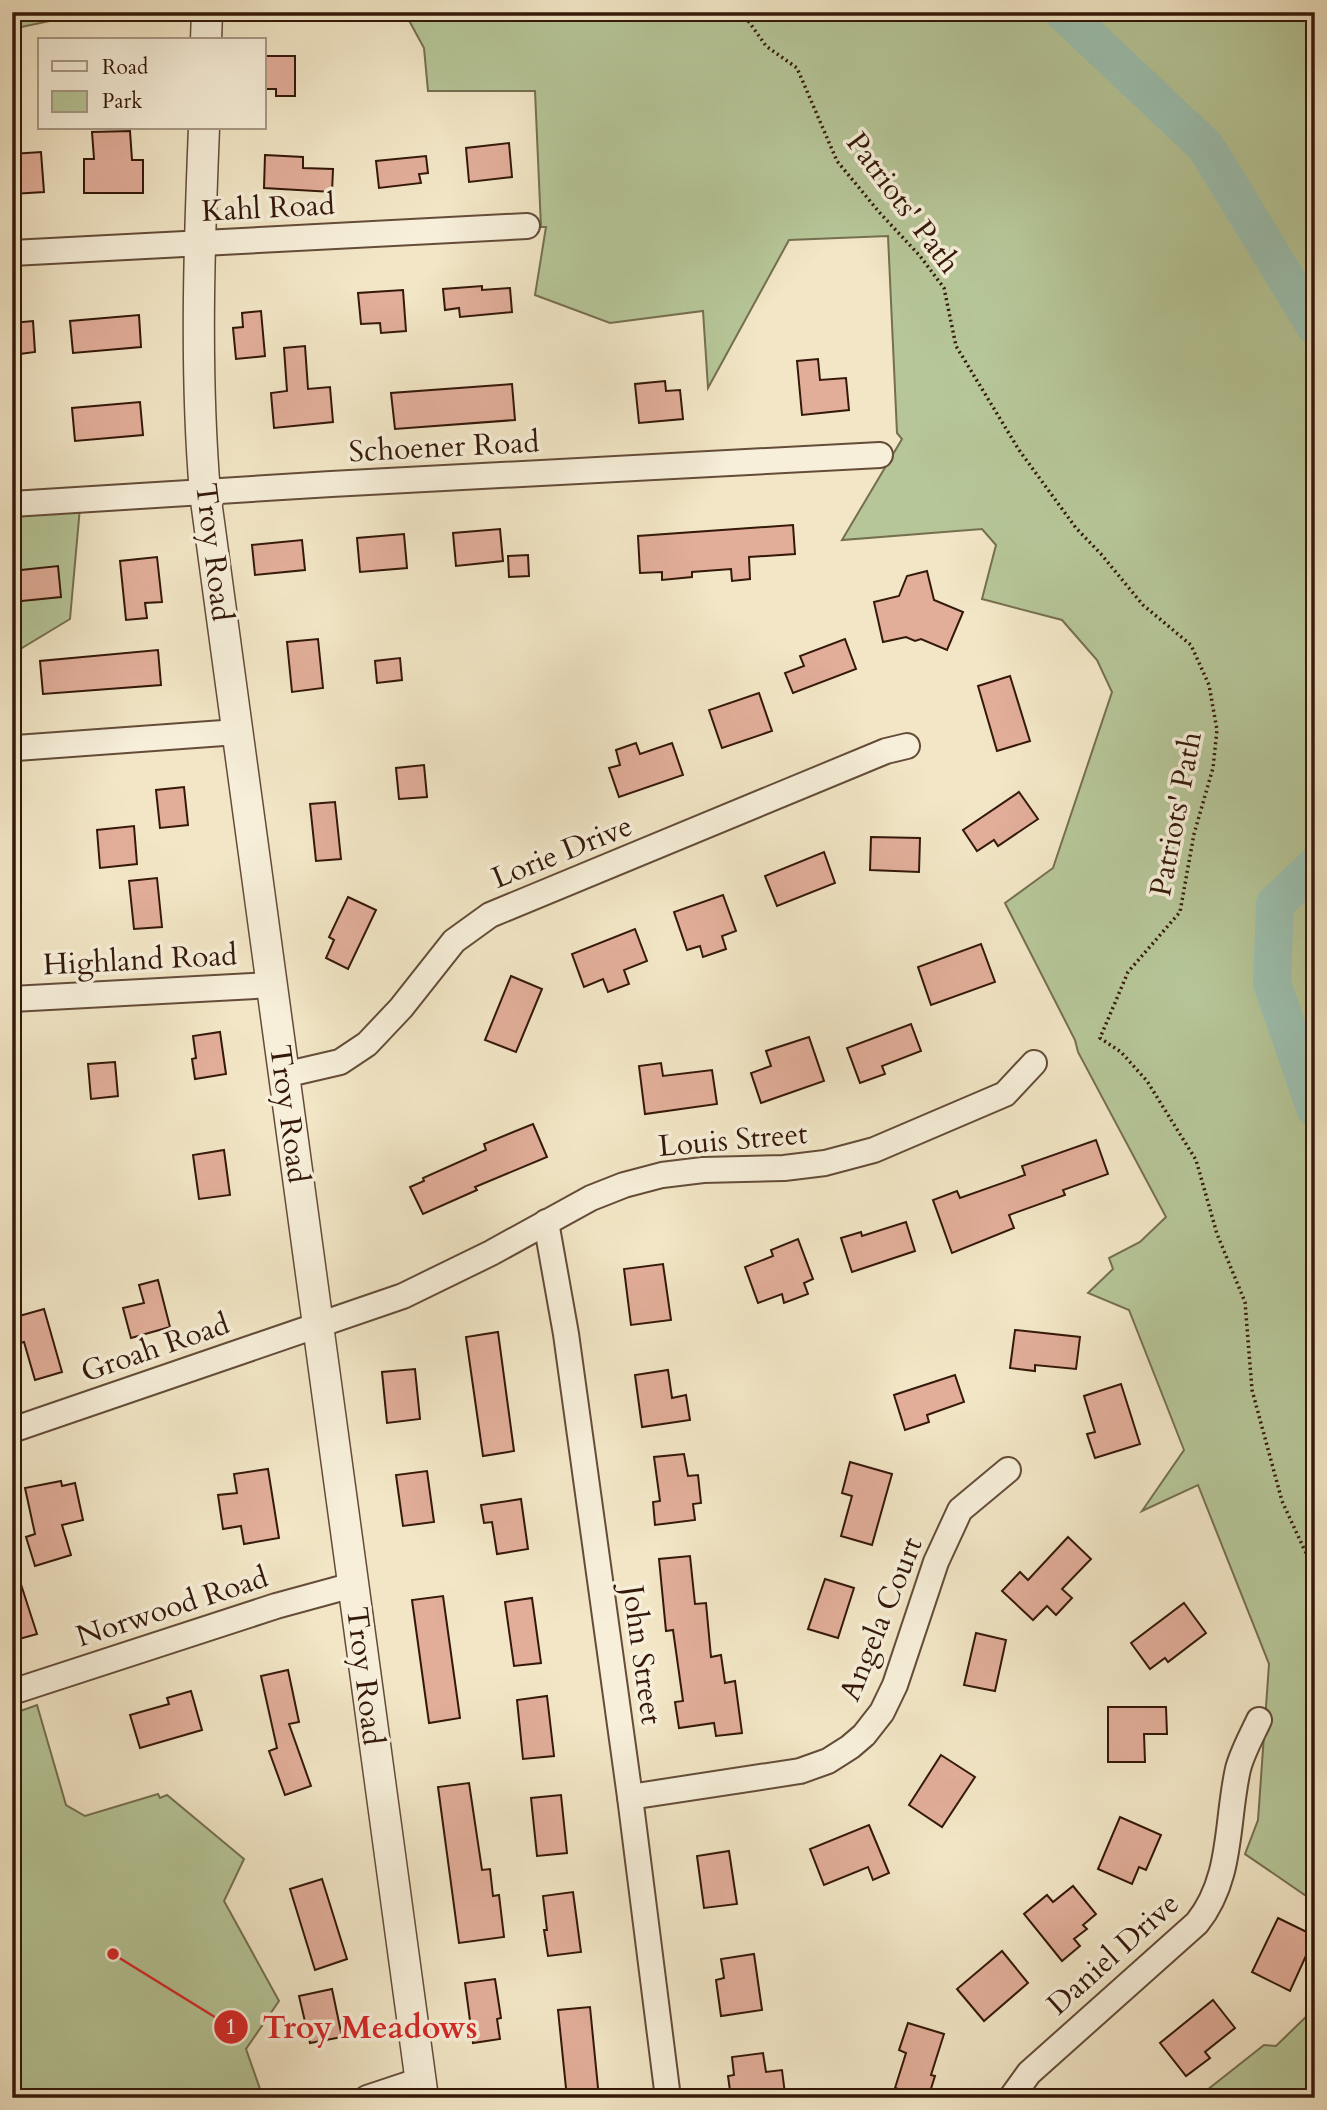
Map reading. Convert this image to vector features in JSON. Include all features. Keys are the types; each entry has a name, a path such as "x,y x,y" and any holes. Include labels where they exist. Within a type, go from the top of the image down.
{"street":[{"path":"206,38 207,12"},
{"name":"Troy Road","path":"204,130 198,351 205,494 422,2089"},
{"name":"Kahl Road","path":"12,253 527,226"},
{"name":"Schoener Road","path":"12,504 880,455"},
{"path":"16,748 237,732"},
{"name":"Lorie Drive","path":"284,1075 340,1062 367,1044 401,1008 454,941 490,915 886,751 907,746"},
{"name":"Highland Road","path":"12,999 272,985"},
{"name":"Louis Street","path":"318,1325 403,1296 491,1253 591,1198 624,1185 662,1175 703,1170 784,1168 825,1163 874,1150 1005,1094 1034,1063"},
{"name":"John Street","path":"546,1222 566,1334 630,1797 668,2098"},
{"name":"Groah Road","path":"12,1430 318,1325"},
{"name":"Angela Court","path":"630,1797 800,1771 828,1761 857,1741 882,1712 895,1685 936,1562 960,1510 1008,1470"},
{"name":"Norwood Road","path":"12,1692 276,1606 353,1586"},
{"name":"Daniel Drive","path":"1011,2098 1029,2073 1198,1923 1207,1912 1220,1885 1238,1768 1259,1720"},
{"path":"368,2098 422,2089"}],"path":[{"name":"Patriots' Path","path":"742,12 766,46 797,68 837,160 879,212 920,256 944,288 956,346 1019,450 1076,528 1143,605 1191,645 1209,685 1217,730 1213,768 1194,834 1180,912 1128,972 1100,1038 1121,1052 1147,1081 1196,1160 1217,1234 1245,1302 1252,1390 1282,1501 1305,1551 1313,1562 1315,1578"}],"green space":[{"path":"12,12 92,12 17,28 12,23"},
{"path":"377,12 1315,12 1315,1902 1245,1854 1258,1820 1269,1664 1198,1485 1142,1511 1184,1450 1129,1310 1088,1293 1113,1269 1109,1258 1140,1242 1166,1217 1078,1052 1075,1040 1005,903 1053,868 1112,692 1097,660 1062,620 982,599 996,545 982,529 842,540 902,439 897,433 888,236 789,240 708,388 703,311 610,323 535,295 546,227 541,227 535,91 428,91 424,48 406,15"},
{"path":"81,496 70,619 12,654 12,504"},
{"path":"37,1705 66,1805 85,1816 158,1794 160,1798 167,1795 244,1859 224,1901 279,2001 246,2049 260,2089 235,2098 12,2098 12,1714"},
{"path":"1315,2008 1315,2098 1197,2098 1264,2045 1276,2046"}],"building":[{"path":"266,56 295,56 295,96 276,96 276,89 266,89"},
{"path":"130,131 132,160 143,160 143,193 84,193 84,159 94,159 92,132"},
{"path":"509,143 512,177 469,182 466,148"},
{"path":"41,152 44,192 12,194 12,154"},
{"path":"265,155 303,157 303,168 333,169 332,192 264,188"},
{"path":"426,156 428,173 419,174 421,183 379,188 376,161"},
{"path":"482,286 482,290 510,288 512,312 460,317 459,308 445,310 443,289"},
{"path":"403,290 406,331 381,333 380,323 361,324 358,293"},
{"path":"261,311 265,356 236,359 233,328 243,327 242,313"},
{"path":"139,315 141,347 73,353 70,321"},
{"path":"33,321 35,352 12,355 12,323"},
{"path":"305,346 308,389 330,387 333,422 274,428 271,393 287,391 284,348"},
{"path":"818,359 820,380 846,378 849,410 802,415 797,361"},
{"path":"665,381 666,391 680,390 683,419 639,423 635,384"},
{"path":"512,384 515,420 395,429 391,393"},
{"path":"140,402 143,435 75,441 72,408"},
{"path":"793,525 795,554 749,557 750,579 732,581 731,569 692,572 692,577 662,580 662,572 640,573 638,536"},
{"path":"500,529 503,561 456,566 453,533"},
{"path":"404,534 407,568 360,572 357,538"},
{"path":"302,540 305,570 255,575 252,545"},
{"path":"528,555 529,576 509,577 508,556"},
{"path":"157,557 162,602 145,603 147,618 126,620 120,561"},
{"path":"58,566 61,597 12,602 12,571"},
{"path":"927,571 934,600 963,612 947,650 921,639 915,641 906,637 883,642 874,602 899,596 907,576"},
{"path":"318,639 323,688 292,692 287,642"},
{"path":"845,639 856,669 793,693 785,673 804,666 800,656"},
{"path":"158,650 161,685 43,694 40,661"},
{"path":"400,658 402,680 377,683 375,661"},
{"path":"1010,676 1030,741 997,751 978,686"},
{"path":"759,693 772,731 722,748 709,710"},
{"path":"636,743 640,754 672,743 683,775 619,797 609,768 620,765 616,750"},
{"path":"424,765 427,797 399,799 396,768"},
{"path":"184,787 188,825 160,828 156,790"},
{"path":"1019,792 1038,819 998,846 994,840 977,851 963,830"},
{"path":"335,802 341,859 316,861 310,804"},
{"path":"134,826 137,864 100,868 97,830"},
{"path":"871,837 920,838 919,872 870,870"},
{"path":"824,852 835,883 777,906 765,876"},
{"path":"157,878 162,927 134,929 129,881"},
{"path":"723,895 736,931 722,936 726,949 703,957 700,946 687,950 674,912"},
{"path":"348,897 376,910 348,969 326,958 334,940 329,937"},
{"path":"635,929 647,961 624,970 629,984 608,992 603,979 584,987 572,954"},
{"path":"981,944 995,982 931,1005 918,967"},
{"path":"511,976 542,989 516,1052 485,1040"},
{"path":"911,1024 921,1051 882,1066 885,1074 860,1083 847,1048"},
{"path":"220,1032 226,1074 195,1079 193,1036"},
{"path":"809,1037 824,1081 761,1103 751,1073 771,1066 766,1051"},
{"path":"115,1062 118,1096 91,1099 88,1064"},
{"path":"661,1063 663,1076 712,1070 717,1104 645,1114 639,1066"},
{"path":"533,1124 547,1157 475,1187 477,1190 423,1214 410,1187 424,1181 423,1178 486,1150 484,1144"},
{"path":"1096,1140 1108,1174 1063,1190 1065,1195 1009,1215 1014,1228 952,1253 933,1200 957,1191 960,1198 1025,1175 1022,1166"},
{"path":"224,1150 230,1195 199,1199 193,1155"},
{"path":"906,1222 915,1251 852,1272 841,1238 861,1232 862,1236"},
{"path":"798,1239 813,1279 804,1283 808,1294 784,1303 782,1294 758,1303 745,1267 773,1256 771,1250"},
{"path":"663,1264 671,1320 631,1325 624,1269"},
{"path":"158,1280 170,1327 131,1338 123,1308 144,1303 139,1285"},
{"path":"44,1309 62,1372 35,1380 24,1342 12,1345 12,1318"},
{"path":"1015,1330 1080,1337 1076,1369 1035,1365 1035,1371 1010,1368"},
{"path":"498,1332 514,1451 483,1456 466,1337"},
{"path":"415,1369 420,1419 387,1423 382,1372"},
{"path":"668,1370 672,1398 686,1395 690,1420 642,1427 635,1375"},
{"path":"955,1375 964,1402 927,1415 929,1422 905,1430 894,1395"},
{"path":"1121,1384 1140,1444 1095,1458 1087,1434 1095,1432 1084,1396"},
{"path":"684,1454 688,1476 698,1475 701,1503 693,1504 695,1520 655,1525 653,1502 660,1501 654,1457"},
{"path":"850,1462 892,1474 872,1545 841,1536 852,1496 842,1493"},
{"path":"268,1469 279,1538 244,1544 241,1526 223,1529 218,1495 237,1493 234,1474"},
{"path":"427,1471 434,1522 403,1526 396,1475"},
{"path":"61,1481 62,1486 75,1483 83,1520 62,1525 71,1555 35,1566 26,1537 35,1534 25,1488"},
{"path":"521,1499 528,1549 497,1554 492,1522 484,1523 481,1505"},
{"path":"1068,1537 1091,1559 1062,1589 1072,1598 1056,1615 1047,1606 1033,1620 1002,1591 1020,1572 1028,1580"},
{"path":"690,1556 695,1604 706,1603 711,1657 721,1655 725,1683 735,1681 742,1733 716,1736 714,1723 679,1728 675,1702 683,1701 673,1630 666,1631 659,1559"},
{"path":"16,1569 37,1634 12,1641 12,1570"},
{"path":"825,1579 854,1588 838,1638 808,1629"},
{"path":"443,1596 460,1718 429,1723 412,1600"},
{"path":"532,1598 541,1663 514,1666 505,1602"},
{"path":"1184,1603 1206,1633 1168,1662 1165,1658 1150,1669 1131,1643"},
{"path":"976,1633 1006,1640 995,1691 964,1685"},
{"path":"288,1670 299,1722 289,1724 311,1786 285,1795 269,1751 277,1748 261,1676"},
{"path":"191,1691 202,1730 140,1748 130,1715 169,1704 167,1698"},
{"path":"547,1696 554,1756 523,1759 517,1700"},
{"path":"1108,1707 1166,1707 1167,1734 1144,1734 1145,1762 1108,1762"},
{"path":"941,1755 975,1777 942,1827 909,1805"},
{"path":"469,1783 482,1870 490,1869 493,1896 499,1895 504,1937 459,1943 438,1787"},
{"path":"561,1795 567,1853 537,1856 531,1798"},
{"path":"1120,1817 1161,1835 1146,1870 1139,1867 1132,1884 1098,1869"},
{"path":"869,1825 889,1873 873,1880 868,1867 824,1885 810,1849"},
{"path":"729,1851 737,1904 704,1908 697,1856"},
{"path":"322,1879 347,1959 315,1970 290,1889"},
{"path":"1073,1886 1096,1914 1083,1925 1087,1929 1074,1939 1080,1946 1062,1961 1024,1914 1047,1895 1053,1902"},
{"path":"573,1892 581,1952 548,1956 543,1896"},
{"path":"1278,1918 1315,1936 1290,1991 1252,1972"},
{"path":"1002,1951 1028,1983 984,2021 957,1989"},
{"path":"754,1954 762,2010 721,2016 716,1980 724,1978 721,1959"},
{"path":"495,1979 501,2018 497,2019 500,2039 473,2043 465,1983"},
{"path":"332,1989 342,2037 310,2043 299,1996"},
{"path":"1213,2000 1235,2028 1205,2052 1210,2058 1186,2076 1160,2043"},
{"path":"590,2007 599,2098 567,2098 558,2010"},
{"path":"908,2023 944,2034 931,2075 935,2076 928,2098 895,2088 906,2053 899,2050"},
{"path":"763,2053 766,2072 782,2070 785,2094 769,2098 731,2098 728,2076 734,2075 732,2057"}],"waterway":[{"path":"1063,12 1206,147 1315,326"},
{"path":"1315,866 1275,904 1272,983 1315,1108"}],"place":[{"name":"Troy Meadows","path":"113,1954"}]}
